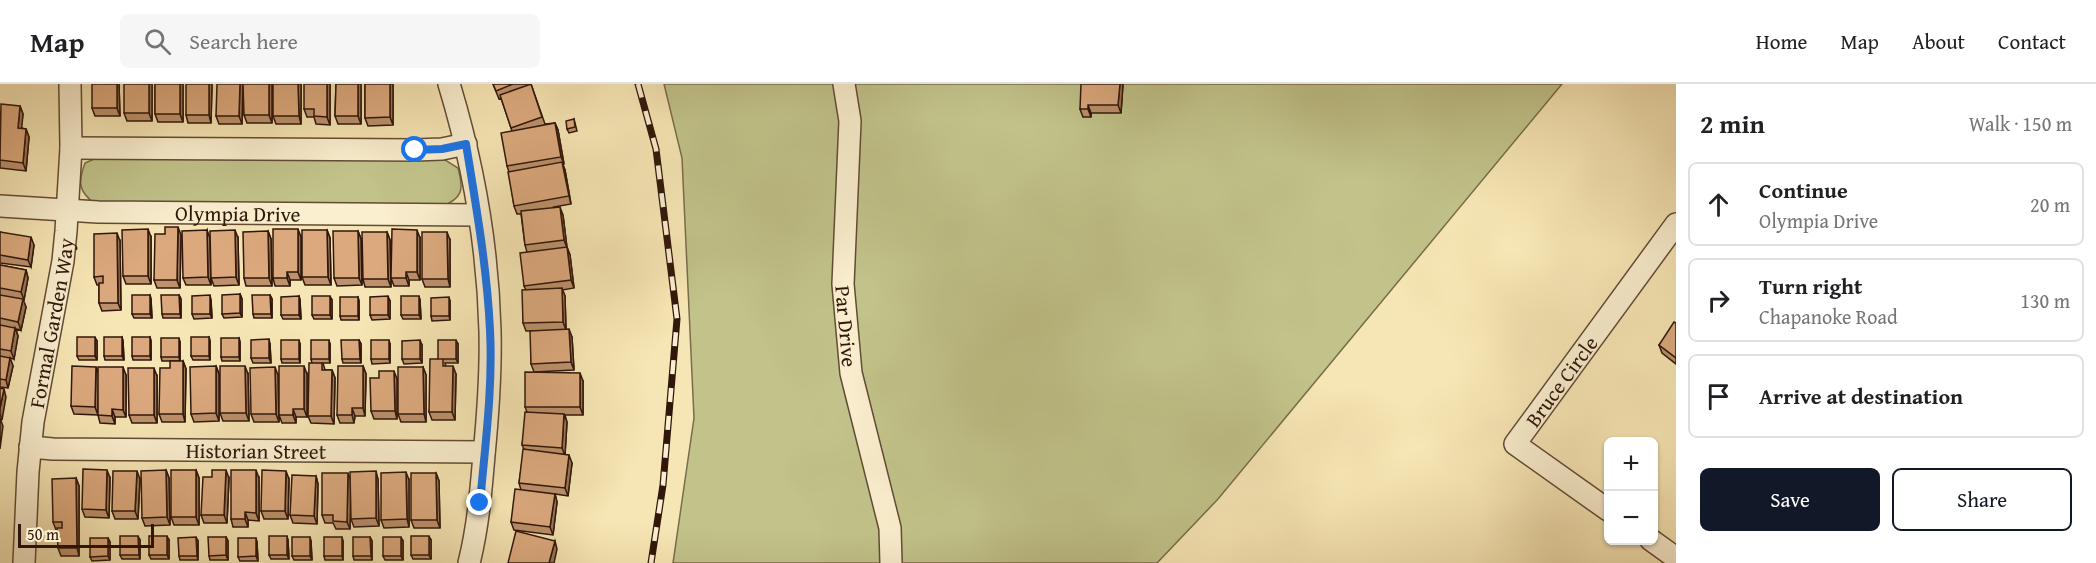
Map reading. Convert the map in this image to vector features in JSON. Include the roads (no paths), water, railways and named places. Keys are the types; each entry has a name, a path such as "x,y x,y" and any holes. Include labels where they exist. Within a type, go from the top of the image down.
{"street":[{"name":"Formal Garden Way","path":"24,563 30,447 63,261 70,148 70,84"},
{"path":"449,84 466,144 478,215 487,285 490,332 490,377 480,503 469,563"},
{"name":"Par Drive","path":"844,84 850,121 843,284 851,373 890,528 891,563"},
{"path":"70,148 415,150 442,149 466,144"},
{"name":"Olympia Drive","path":"0,206 66,211 478,215"},
{"name":"Bruce Circle","path":"1604,507 1515,444 1676,224"},
{"name":"Historian Street","path":"30,447 484,452"},
{"path":"1658,545 1676,558"}],"railway":[{"path":"638,84 656,149 677,319 663,485 651,563"}]}
